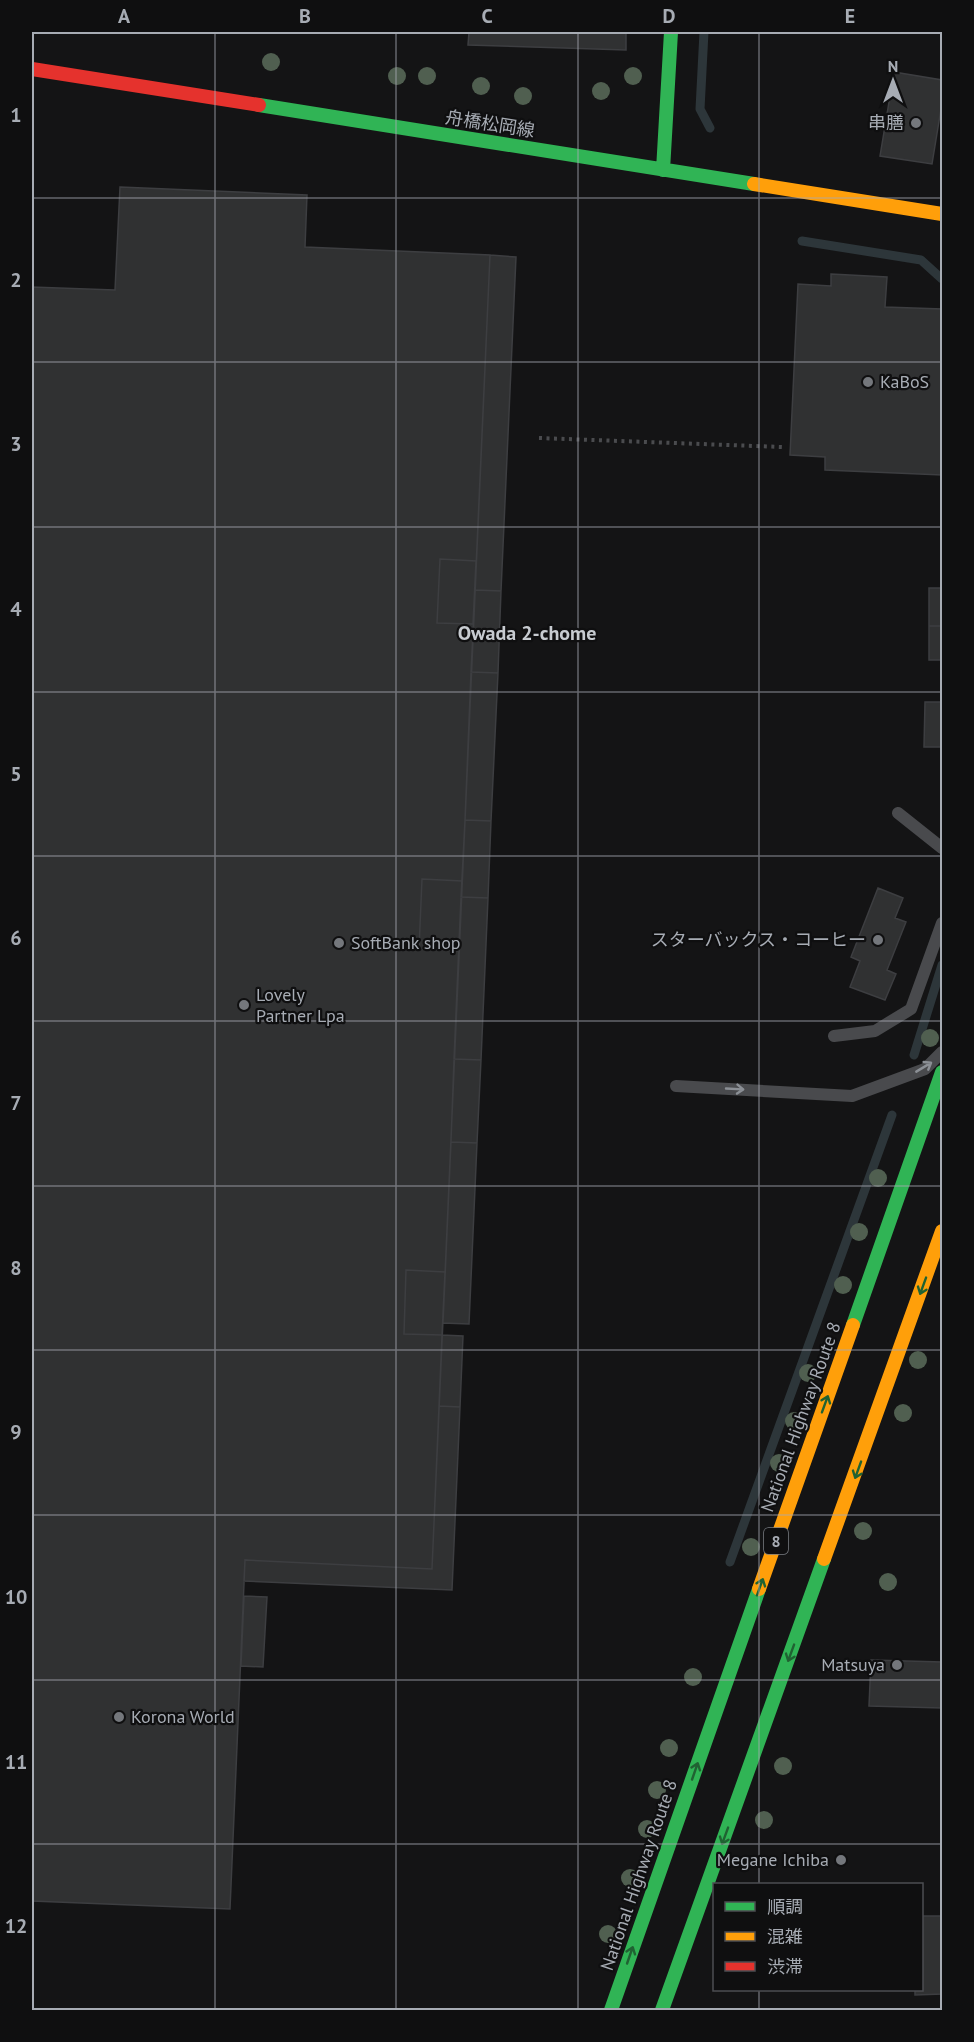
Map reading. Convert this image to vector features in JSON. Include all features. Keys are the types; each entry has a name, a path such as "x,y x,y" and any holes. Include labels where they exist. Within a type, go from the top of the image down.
{"main road":[{"path":"663,170 671,32"},
{"name":"舟橋松岡線","path":"32,69 942,214"},
{"name":"National Highway Route 8","path":"611,2010 942,1072"},
{"path":"662,2010 942,1231"}],"lane":[{"path":"898,813 942,848"},
{"path":"834,1036 875,1031 911,1009 942,923"},
{"path":"676,1086 852,1096 926,1069 942,1052"}],"path":[{"path":"539,438 782,447"}],"building":[{"path":"469,32 626,32 626,50 468,45"},
{"path":"894,72 942,80 942,103 932,164 880,156"},
{"name":"Lovely Partner Lpa","path":"120,187 307,195 305,247 490,255 432,1569 245,1560 230,1909 32,1901 32,287 115,290"},
{"path":"490,255 516,257 501,591 475,590"},
{"name":"KaBoS","path":"831,274 887,277 885,307 942,309 942,475 825,470 825,457 790,455 798,284 831,286"},
{"path":"440,559 476,561 473,624 437,623"},
{"path":"929,588 942,588 942,626 929,626"},
{"path":"475,590 501,591 498,673 471,672"},
{"path":"929,626 942,626 942,660 929,660"},
{"path":"471,672 498,673 491,821 465,820"},
{"path":"925,702 942,702 942,747 924,747"},
{"path":"465,820 491,821 488,898 461,897"},
{"path":"422,879 462,881 459,951 419,949"},
{"name":"スターバックス・コーヒー","path":"878,888 903,898 895,918 906,922 887,970 896,974 885,1000 850,987 860,961 851,957"},
{"path":"461,897 488,898 481,1060 454,1059"},
{"path":"454,1059 481,1060 477,1143 451,1142"},
{"path":"451,1142 477,1143 469,1324 443,1323"},
{"path":"406,1270 445,1272 442,1335 404,1334"},
{"path":"442,1335 463,1336 460,1407 439,1406"},
{"path":"439,1406 460,1407 452,1590 244,1581 245,1560 432,1569"},
{"path":"244,1596 267,1597 263,1667 241,1666"},
{"path":"871,1660 942,1662 942,1708 869,1706"},
{"path":"923,1916 942,1916 942,1994 915,1995 915,1991 923,1991"}],"waterway":[{"path":"704,32 700,109 710,128"},
{"path":"802,241 921,260 942,279"},
{"path":"914,1055 942,965"},
{"path":"730,1562 892,1115"}],"traffic: fast":[{"path":"663,170 671,32"},
{"path":"259,105 754,184"},
{"path":"853,1325 942,1072"},
{"path":"662,2010 824,1559"},
{"path":"611,2010 759,1589"}],"traffic: slow":[{"path":"754,184 942,214"},
{"path":"824,1559 942,1231"},
{"path":"759,1589 853,1325"}],"traffic: jam":[{"path":"32,69 259,105"}],"place":[{"name":"串膳","path":"916,123"},
{"name":"KaBoS","path":"868,382"},
{"name":"スターバックス・コーヒー","path":"878,940"},
{"name":"SoftBank shop","path":"339,943"},
{"name":"Lovely Partner Lpa","path":"244,1005"},
{"name":"Matsuya","path":"897,1665"},
{"name":"Korona World","path":"119,1717"},
{"name":"Megane Ichiba","path":"841,1860"}],"district":[{"name":"Owada 2-chome","path":"527,633"}]}
